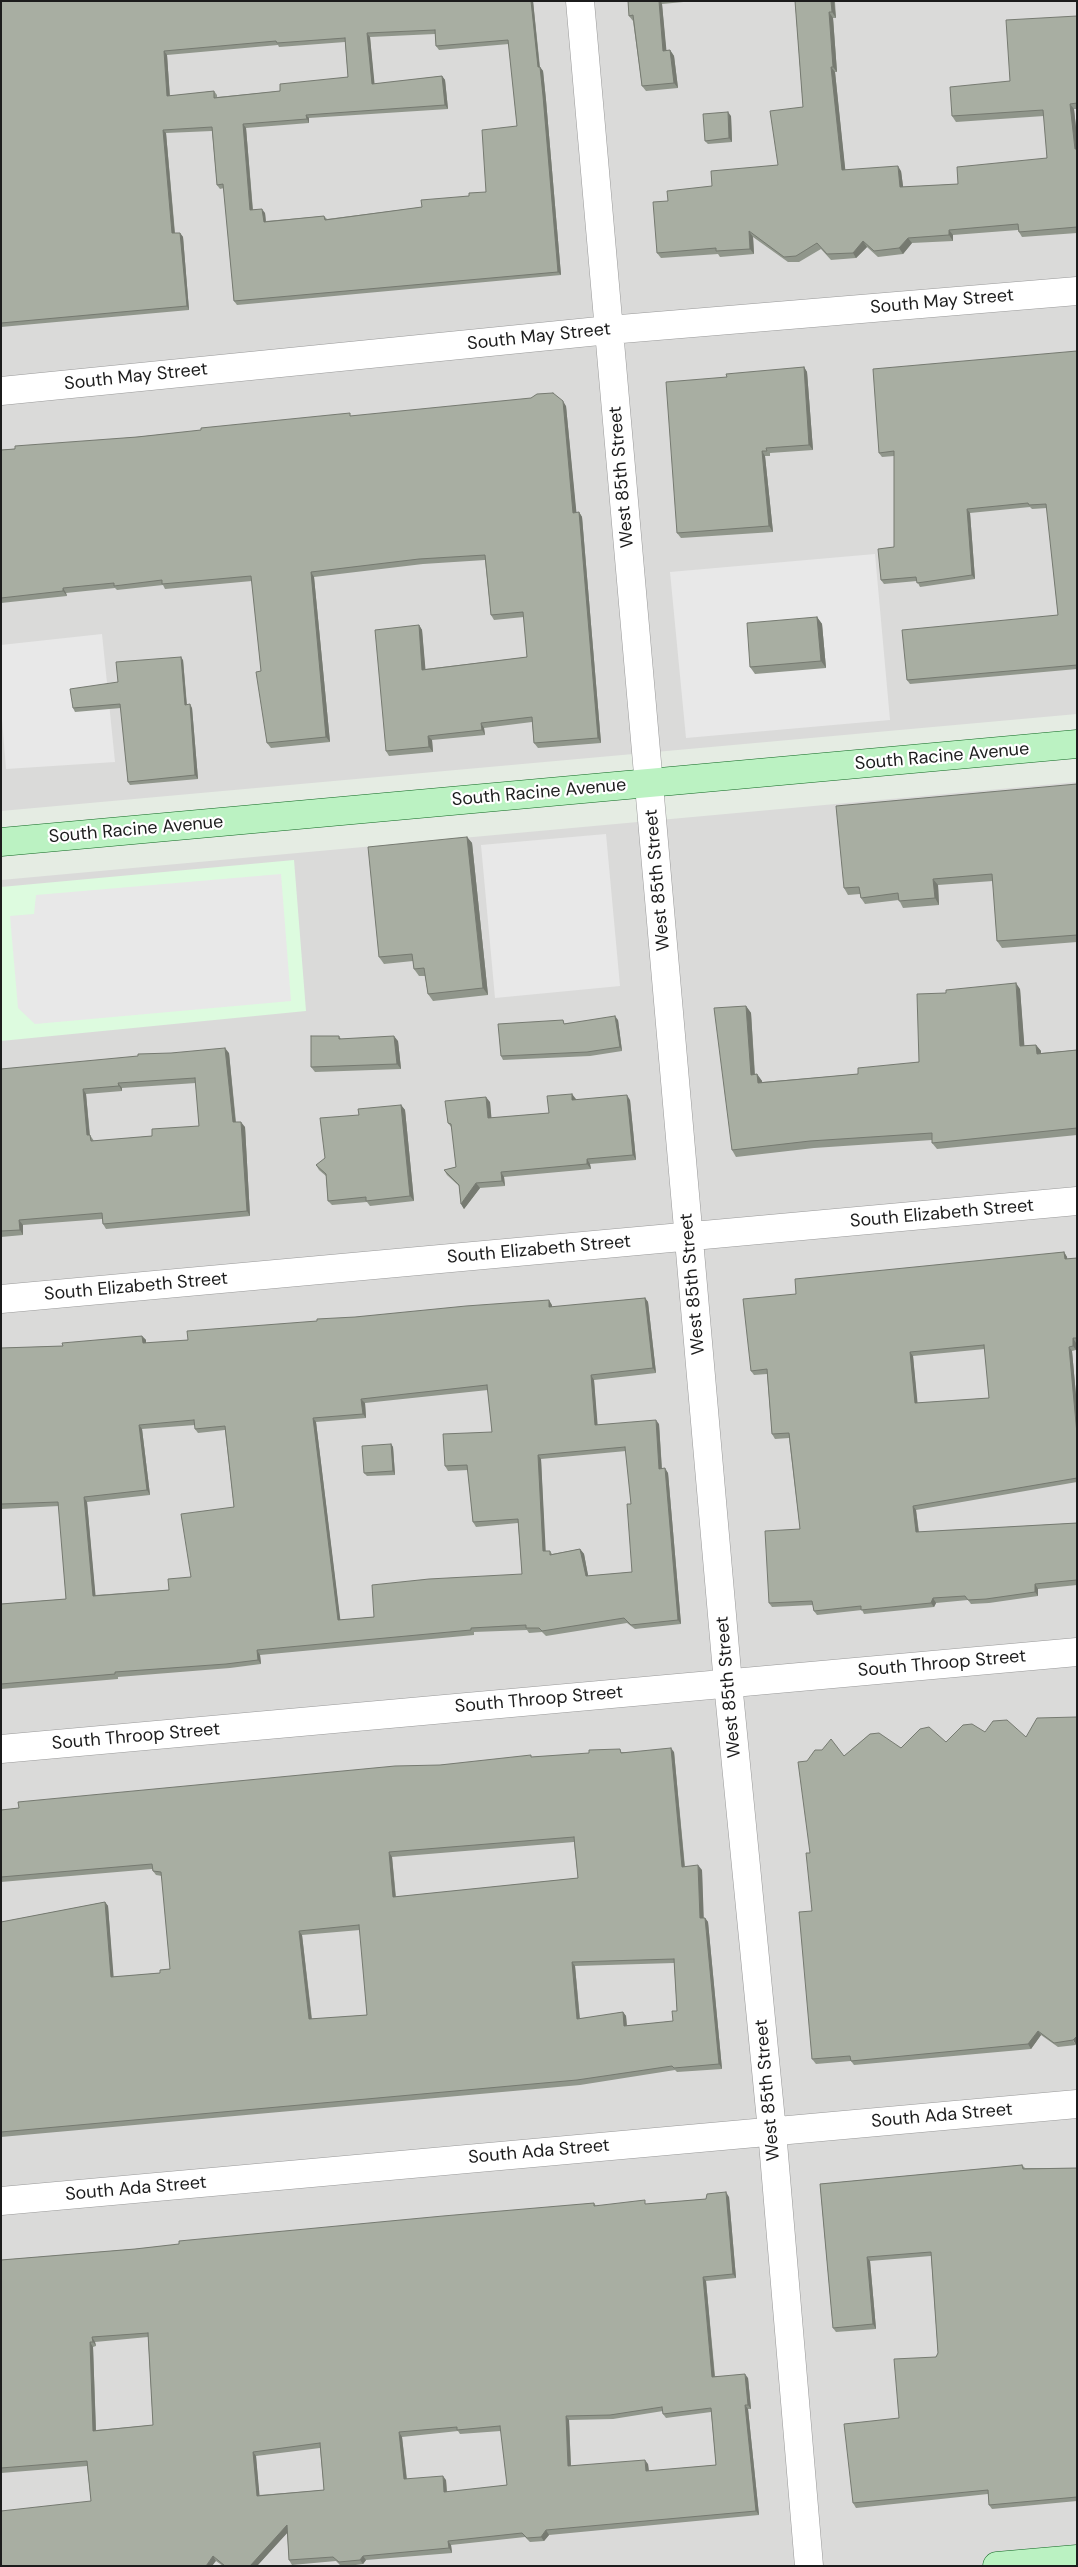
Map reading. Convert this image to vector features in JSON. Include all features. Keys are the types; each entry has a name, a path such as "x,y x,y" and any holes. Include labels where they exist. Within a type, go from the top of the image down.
{"street":[{"name":"West 85th Street","path":"580,1 728,1683 772,2131 809,2566"},
{"name":"South May Street","path":"1,391 609,330 1077,291"},
{"name":"South Racine Avenue","path":"1,842 1077,744"},
{"name":"South Elizabeth Street","path":"1,1299 1077,1202"},
{"name":"South Throop Street","path":"1,1749 1077,1652"},
{"name":"South Ada Street","path":"1,2201 1077,2104"},
{"path":"997,2566 1077,2558"}],"shaded area":[{"path":"1,1 1077,1 1077,714 1,811"},
{"path":"875,554 890,720 686,738 670,572"},
{"path":"102,634 115,762 6,769 1,707 1,645"},
{"path":"1077,782 1077,2566 1,2566 1,880"},
{"path":"606,834 620,986 495,998 481,845"},
{"path":"294,860 306,1011 1,1041 1,887"},
{"path":"281,874 291,1001 35,1024 18,1008 10,916 34,914 36,895"}],"building":[{"path":"1,1 531,1 543,96 558,272 234,301 223,184 217,185 212,127 163,130 172,233 180,233 187,306 1,323","holes":["435,30 436,46 508,40 517,126 482,130 486,192 469,193 469,196 421,200 422,207 325,220 324,216 264,222 262,209 250,210 243,124 307,119 306,115 445,105 442,76 372,84 367,33","345,38 348,77 280,84 280,91 214,98 214,91 167,96 164,51 276,41 277,43"]},
{"path":"628,1 659,1 663,51 670,50 674,83 642,86 633,15 629,16"},
{"path":"795,1 831,1 832,12 829,12 833,67 831,67 842,170 898,166 900,187 958,184 957,167 1047,158 1043,110 952,116 950,87 1010,81 1006,20 1077,16 1077,103 1070,104 1075,149 1077,149 1077,227 1019,232 1018,224 949,230 949,235 908,238 899,248 874,251 863,241 853,253 827,254 817,243 796,256 784,257 749,231 750,249 716,251 716,248 657,253 653,202 668,201 667,191 712,186 711,171 778,165 770,111 803,107"},
{"path":"728,112 729,138 705,141 703,114"},
{"path":"1077,351 1077,665 907,680 902,630 1058,615 1046,504 1029,505 1028,503 967,509 972,575 917,583 916,577 881,580 878,549 894,547 894,451 879,453 873,369"},
{"path":"804,367 809,445 766,448 767,451 762,451 769,526 677,533 666,382 727,377 726,374"},
{"path":"553,393 563,401 573,513 579,512 598,738 534,743 532,717 481,723 482,730 428,736 429,747 386,751 375,630 419,625 422,670 527,657 523,612 491,615 485,555 419,559 311,572 326,737 267,743 256,672 261,671 251,576 162,584 162,580 114,586 114,583 63,588 63,591 1,598 1,450 15,449 15,446 137,437 201,430 201,428 350,413 350,416 531,398 537,394"},
{"path":"817,617 821,661 750,667 747,623"},
{"path":"181,657 185,705 190,704 195,775 128,782 120,704 73,708 70,689 118,682 116,662"},
{"path":"1077,784 1077,935 997,941 992,874 933,879 935,898 899,901 898,893 861,898 859,887 844,888 836,806"},
{"path":"467,837 483,988 428,994 424,968 414,969 412,954 379,957 368,847"},
{"path":"1016,983 1020,1046 1036,1045 1037,1054 1077,1050 1077,1128 932,1143 932,1133 810,1141 732,1150 714,1008 746,1006 751,1075 757,1074 758,1083 858,1074 858,1068 919,1062 917,994 946,993 946,990"},
{"path":"615,1016 620,1047 587,1052 501,1056 498,1024 563,1020 564,1024"},
{"path":"311,1036 339,1036 339,1039 394,1036 397,1064 311,1067"},
{"path":"225,1048 233,1122 241,1122 247,1211 103,1224 102,1213 19,1220 20,1230 1,1231 1,1069 138,1056 138,1054","holes":["195,1078 199,1126 152,1129 152,1136 91,1141 90,1135 87,1135 83,1089 119,1086 118,1083"]},
{"path":"572,1094 572,1100 627,1095 633,1155 587,1159 587,1164 501,1172 502,1181 476,1183 461,1204 459,1185 444,1170 456,1167 451,1124 448,1123 445,1101 486,1097 488,1118 549,1113 547,1096"},
{"path":"401,1105 410,1196 366,1201 366,1197 328,1201 326,1174 316,1165 325,1158 320,1118 359,1115 358,1109"},
{"path":"1064,1252 1065,1259 1077,1258 1077,1338 1073,1338 1073,1346 1069,1347 1077,1434 1077,1478 913,1506 916,1532 1077,1523 1077,1580 1035,1584 1035,1592 986,1599 968,1600 965,1596 933,1598 931,1603 861,1610 861,1606 814,1611 812,1601 769,1603 765,1531 800,1529 789,1433 772,1434 767,1369 751,1371 743,1299 796,1294 795,1279","holes":["984,1345 989,1398 915,1403 910,1352"]},
{"path":"645,1298 653,1368 591,1375 595,1425 656,1420 659,1469 665,1468 678,1620 631,1625 624,1618 542,1631 539,1628 526,1628 526,1625 471,1628 471,1630 257,1650 258,1660 226,1664 115,1672 115,1674 1,1684 1,1604 66,1599 58,1502 1,1504 1,1348 63,1346 62,1343 142,1336 143,1343 188,1340 187,1331 317,1321 317,1319 466,1306 549,1300 549,1307","holes":["487,1385 492,1432 443,1434 445,1466 467,1465 473,1522 518,1519 522,1574 429,1579 372,1585 374,1617 338,1620 313,1418 363,1414 361,1399","194,1420 195,1429 225,1426 234,1507 181,1514 191,1577 168,1579 169,1590 93,1596 84,1497 147,1490 139,1425","625,1447 631,1504 627,1504 632,1572 586,1576 580,1549 550,1555 550,1551 543,1551 538,1455"]},
{"path":"391,1444 393,1471 364,1473 362,1446"},
{"path":"1077,1717 1077,2036 1073,2040 1054,2043 1038,2031 1028,2044 851,2061 850,2056 812,2059 799,1912 812,1911 806,1853 810,1853 798,1762 807,1761 815,1750 822,1750 831,1739 844,1756 870,1734 879,1733 901,1748 920,1729 929,1727 946,1742 963,1725 972,1724 985,1732 993,1721 1007,1720 1026,1737 1037,1718"},
{"path":"671,1748 682,1867 698,1865 700,1918 705,1918 719,2064 674,2068 672,2066 577,2080 1,2132 1,1922 105,1902 111,1977 160,1973 160,1970 170,1969 161,1872 153,1871 152,1864 1,1877 1,1810 19,1808 18,1802 395,1766 440,1765 531,1755 531,1757 589,1753 589,1750 620,1749 621,1753","holes":["574,1837 578,1878 393,1897 389,1852","359,1925 367,2015 309,2019 299,1931","674,1959 677,2011 672,2011 673,2021 624,2026 623,2012 577,2019 572,1962"]},
{"path":"1022,2165 1023,2169 1077,2168 1077,2497 989,2505 988,2490 853,2503 844,2424 899,2418 894,2359 936,2357 938,2353 931,2252 867,2257 873,2324 833,2328 820,2184"},
{"path":"726,2192 733,2274 703,2277 712,2377 745,2374 748,2405 745,2405 756,2511 546,2530 541,2537 527,2538 522,2533 448,2541 449,2548 363,2556 360,2560 339,2562 333,2557 289,2560 287,2525 250,2566 225,2566 213,2556 206,2566 1,2566 1,2511 91,2501 87,2461 1,2468 1,2260 135,2249 179,2244 179,2241 443,2216 594,2203 594,2206 645,2200 645,2204 706,2199 707,2194","holes":["148,2333 153,2425 93,2431 90,2342 93,2342 92,2337","662,2407 663,2414 711,2408 716,2465 646,2471 645,2460 568,2466 566,2416 610,2415","500,2426 507,2485 444,2492 443,2476 404,2479 399,2432 457,2427 457,2430","320,2443 324,2490 257,2496 253,2452"]}]}
